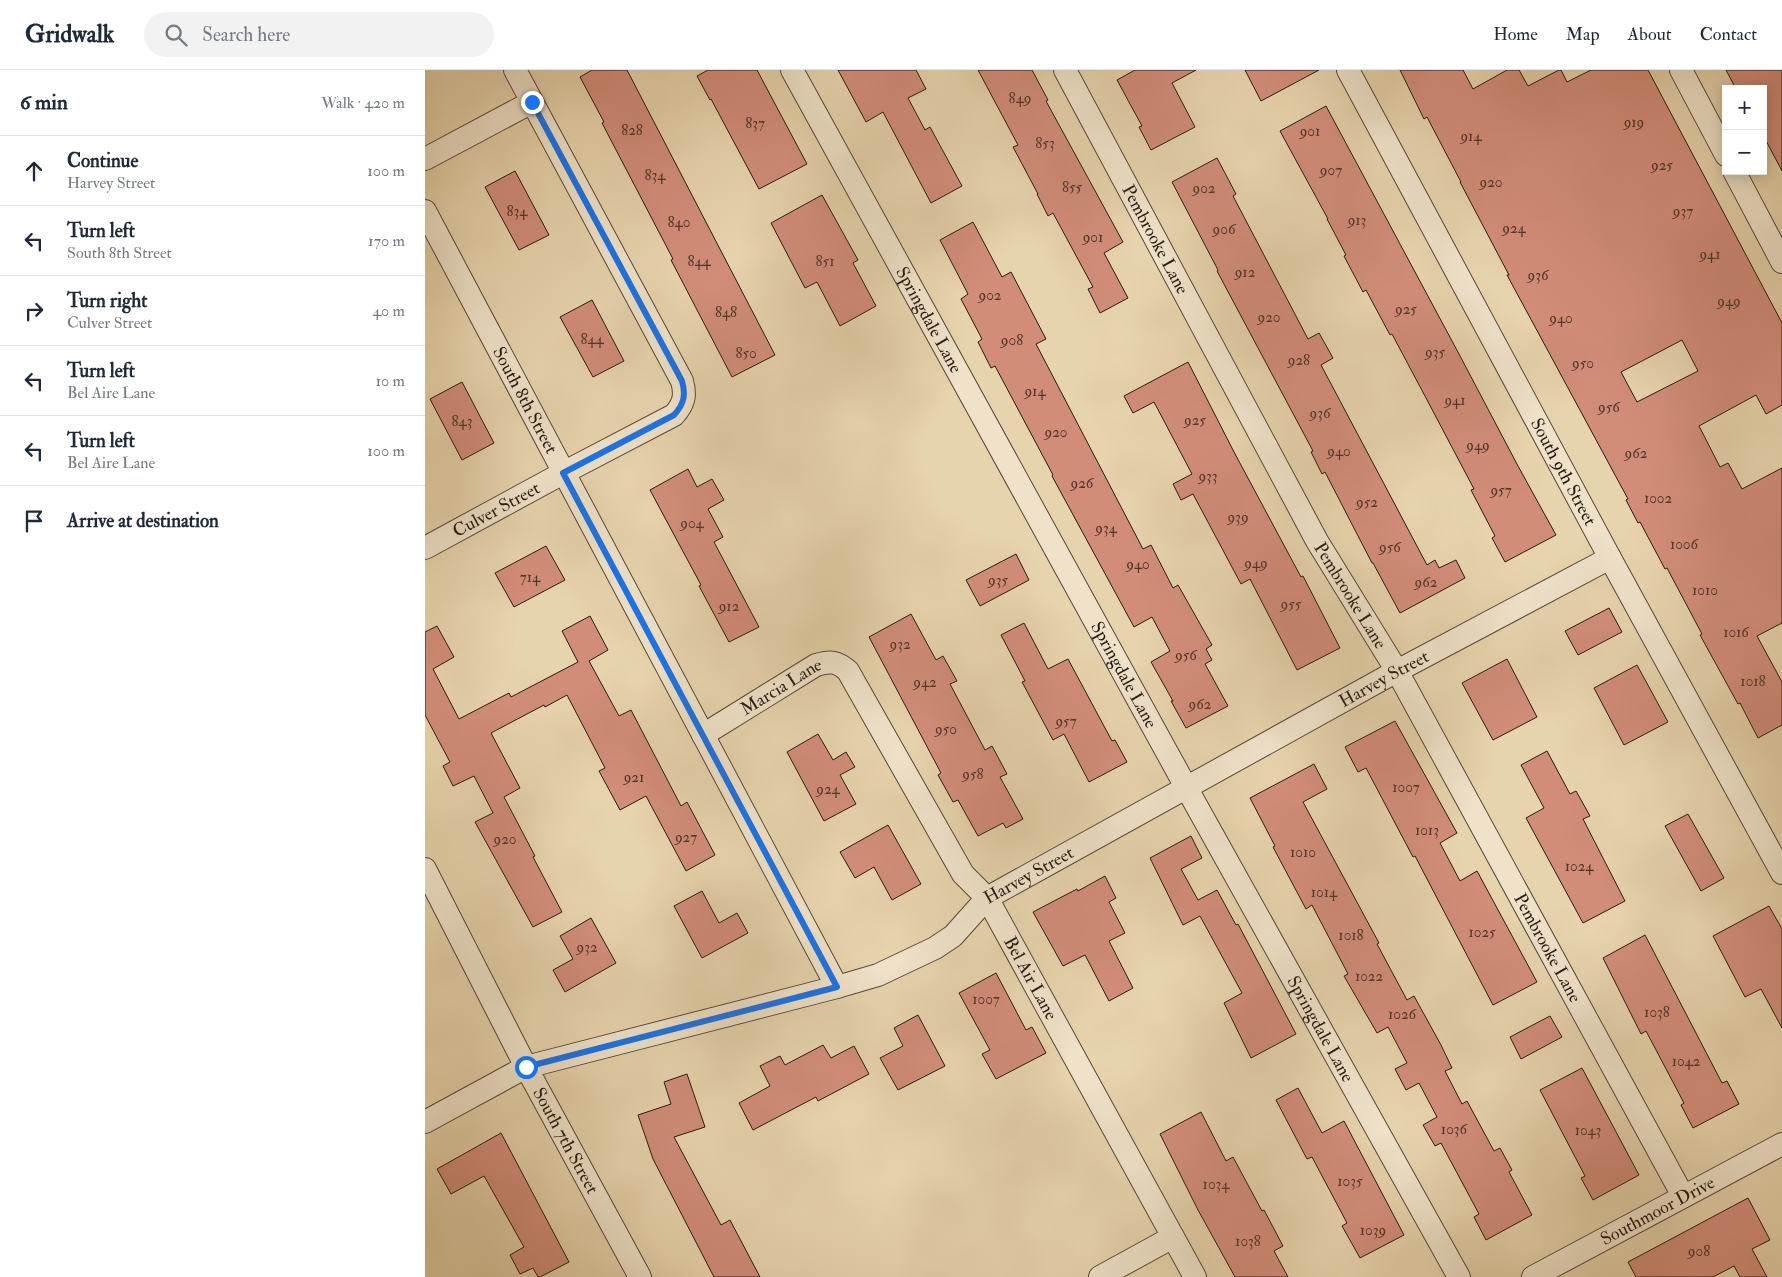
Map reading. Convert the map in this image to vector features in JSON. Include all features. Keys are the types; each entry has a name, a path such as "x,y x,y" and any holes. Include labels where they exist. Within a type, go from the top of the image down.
{"street":[{"path":"425,159 532,102 515,70"},
{"name":"Springdale Lane","path":"792,70 1186,787 1459,1277"},
{"name":"Pembrooke Lane","path":"1065,70 1317,541 1397,671 1683,1196"},
{"name":"South 9th Street","path":"1348,70 1610,558 1782,873"},
{"path":"1681,70 1722,147"},
{"name":"Culver Street","path":"425,548 674,415 684,401 685,391 682,381 532,102"},
{"path":"1736,175 1782,262"},
{"name":"South 8th Street","path":"425,211 837,987"},
{"name":"Harvey Street","path":"425,1122 526,1067 837,987 878,975 935,948 953,936 987,898 1397,671 1610,558"},
{"name":"Marcia Lane","path":"703,736 821,663 833,661 840,664 848,671 857,685"},
{"name":"Bel Air Lane","path":"857,685 963,874 987,898 1195,1277"},
{"name":"South 7th Street","path":"425,869 526,1067 640,1277"},
{"name":"Southmoor Drive","path":"1533,1277 1782,1144"},
{"path":"1100,1277 1173,1237"}],"building":[{"path":"592,70 627,70 775,355 732,377 671,260 673,259 580,77"},
{"path":"708,70 757,70 807,164 759,189 697,76"},
{"path":"838,70 916,70 926,89 908,98 925,130 930,127 962,186 931,203 883,112 866,122"},
{"path":"978,70 1032,70 1048,100 1046,101 1123,242 1104,253 1128,298 1100,313 1088,289 1093,287 1053,213 1048,216 1013,147 1018,145"},
{"path":"1135,70 1196,70 1172,83 1195,127 1151,150 1139,127 1142,126 1117,80"},
{"path":"1245,70 1319,70 1261,101"},
{"path":"1400,70 1463,70 1473,89 1507,70 1519,70 1528,86 1559,70 1561,70 1567,82 1591,70 1648,70 1782,323 1782,405 1766,414 1756,395 1699,426 1720,467 1728,463 1742,489 1782,468 1782,623 1757,636 1782,682 1782,725 1758,738 1700,635 1702,634 1667,568 1665,569 1640,522 1638,523 1626,500 1628,499 1507,275 1509,275 1427,117 1424,119","holes":["1682,340 1698,371 1637,402 1621,372"]},
{"path":"1726,70 1782,70 1782,171 1767,143 1767,85 1734,85"},
{"path":"1326,106 1556,535 1505,562 1492,538 1495,536 1471,490 1474,489 1392,334 1390,335 1366,290 1363,292 1344,256 1346,255 1328,219 1280,131"},
{"path":"1217,158 1236,194 1233,196 1308,339 1319,333 1333,358 1321,365 1427,565 1435,560 1439,568 1456,560 1465,578 1400,613 1325,472 1322,474 1311,452 1313,451 1172,182"},
{"path":"515,171 549,235 519,250 485,187"},
{"path":"822,195 858,260 853,263 876,306 840,326 817,282 805,288 771,223"},
{"path":"973,222 1002,277 1011,272 1046,339 1036,344 1143,549 1151,545 1173,588 1178,585 1212,645 1206,649 1212,660 1205,664 1228,706 1186,728 1151,662 1170,651 1152,617 1134,627 995,366 991,368 978,342 982,339 961,299 968,294 940,240"},
{"path":"592,300 624,361 593,377 560,317"},
{"path":"1188,362 1234,452 1301,577 1303,576 1340,648 1297,670 1250,579 1241,584 1193,494 1181,500 1173,484 1192,474 1154,402 1133,413 1124,396"},
{"path":"462,382 494,443 462,460 430,399"},
{"path":"688,469 697,487 712,479 724,500 708,509 723,537 714,542 759,627 729,642 650,490"},
{"path":"546,546 565,580 514,607 495,573"},
{"path":"1016,554 1029,580 980,606 966,580"},
{"path":"1609,608 1622,632 1578,655 1565,631"},
{"path":"911,614 936,660 943,656 957,681 950,684 985,750 992,746 1007,774 1000,777 1023,819 1006,828 1003,823 978,836 958,800 953,802 938,775 941,773 869,637"},
{"path":"590,616 608,650 589,661 619,716 631,710 681,806 687,802 715,855 686,871 646,796 620,810 599,771 605,768 567,695 491,733 520,788 504,797 562,912 533,927 475,822 493,813 474,776 453,786 443,766 450,762 425,715 425,632 437,626 454,657 433,669 459,719 509,693 511,697 578,662 562,631"},
{"path":"1024,623 1048,669 1068,659 1112,741 1115,740 1127,762 1089,782 1064,734 1053,740 1022,682 1025,681 1001,635"},
{"path":"1507,659 1537,717 1493,740 1462,683"},
{"path":"1637,665 1668,722 1624,745 1594,688"},
{"path":"1395,721 1457,833 1440,843 1460,881 1477,871 1537,982 1493,1005 1415,856 1413,857 1366,768 1358,772 1345,747"},
{"path":"818,734 833,760 846,752 855,767 840,775 856,804 824,821 787,752"},
{"path":"1547,751 1570,794 1576,791 1590,816 1583,819 1625,901 1583,923 1526,818 1544,808 1521,765"},
{"path":"1314,764 1327,789 1303,802 1379,943 1377,944 1407,1000 1414,996 1441,1045 1452,1068 1445,1071 1462,1104 1467,1101 1494,1151 1500,1148 1512,1170 1509,1172 1532,1215 1486,1240 1474,1217 1479,1214 1441,1143 1435,1146 1423,1125 1437,1117 1419,1083 1406,1090 1395,1069 1407,1063 1388,1027 1377,1033 1344,976 1348,974 1312,905 1306,909 1273,847 1275,846 1250,798"},
{"path":"1688,814 1724,878 1701,891 1665,826"},
{"path":"888,825 921,884 892,900 874,867 855,878 840,852"},
{"path":"1191,836 1202,858 1181,869 1198,900 1217,890 1236,925 1238,924 1296,1034 1251,1058 1224,1003 1242,993 1200,916 1183,925 1150,858"},
{"path":"1105,876 1116,898 1109,902 1125,933 1109,941 1133,988 1109,1001 1085,955 1063,966 1033,912"},
{"path":"702,891 719,923 737,913 748,933 702,958 674,906"},
{"path":"1769,906 1782,929 1782,1028 1761,989 1745,997 1713,936"},
{"path":"591,918 616,963 565,992 553,970 573,959 560,936"},
{"path":"1645,935 1722,1083 1727,1081 1739,1104 1693,1128 1681,1105 1684,1103 1646,1031 1641,1034 1603,958"},
{"path":"996,973 1026,1030 1032,1027 1046,1053 996,1079 982,1054 990,1050 959,993"},
{"path":"918,1015 945,1066 898,1090 880,1058 903,1046 894,1028"},
{"path":"1550,1016 1562,1037 1521,1059 1510,1037"},
{"path":"823,1045 831,1058 854,1046 869,1074 818,1101 816,1097 753,1130 739,1103 770,1086 760,1066 780,1056 785,1065"},
{"path":"1582,1068 1639,1175 1593,1200 1581,1178 1585,1176 1540,1090"},
{"path":"687,1074 705,1127 674,1137 721,1225 730,1220 760,1277 714,1277 653,1159 638,1115 671,1104 664,1082"},
{"path":"1298,1088 1322,1133 1344,1121 1404,1235 1360,1258 1342,1226 1347,1223 1312,1157 1307,1159 1276,1100"},
{"path":"1201,1112 1226,1161 1233,1157 1283,1246 1274,1251 1288,1277 1235,1277 1198,1210 1160,1134"},
{"path":"501,1133 569,1262 540,1277 538,1277 533,1268 520,1274 510,1255 524,1247 484,1176 451,1194 437,1169"},
{"path":"1748,1198 1770,1240 1752,1249 1767,1277 1740,1277 1734,1266 1713,1277 1636,1277 1628,1262"}],"route":[{"path":"526,1067 837,987 563,473 674,415 684,401 685,391 682,381 532,102"}]}
